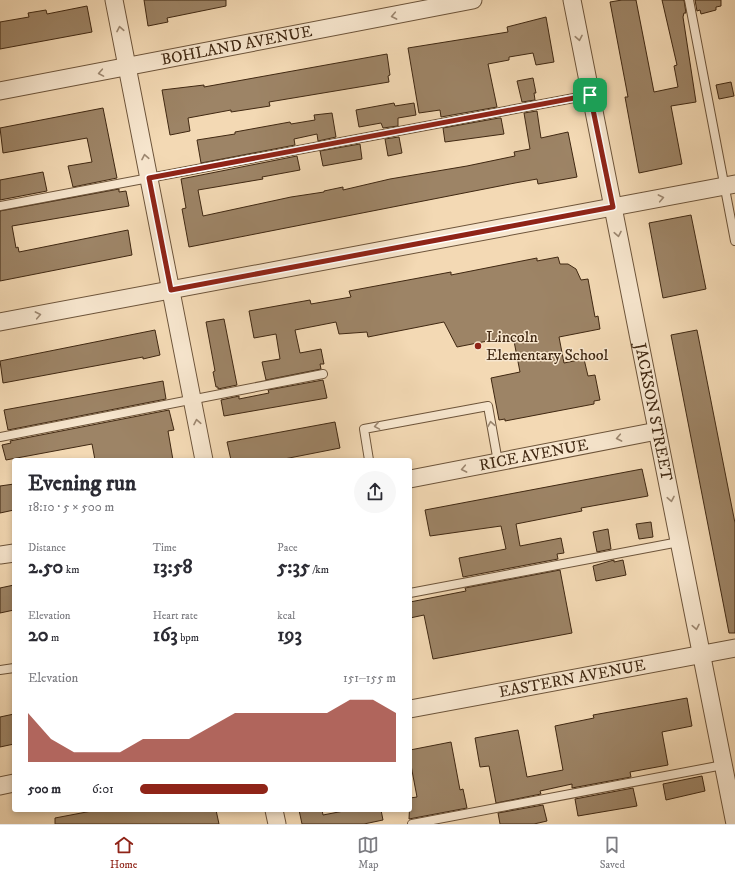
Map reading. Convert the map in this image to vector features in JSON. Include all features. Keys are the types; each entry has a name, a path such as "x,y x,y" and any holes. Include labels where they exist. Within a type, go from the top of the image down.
{"street":[{"path":"114,0 204,458"},
{"name":"BOHLAND AVENUE","path":"0,91 128,68 473,0"},
{"name":"JACKSON STREET","path":"572,0 735,824"},
{"path":"0,322 730,185"},
{"name":"RICE AVENUE","path":"412,479 657,431"},
{"path":"0,555 12,553"},
{"name":"EASTERN AVENUE","path":"412,709 735,648"},
{"path":"0,786 12,783"},
{"path":"274,812 277,824"}],"lane":[{"path":"689,0 730,185 735,240"},
{"path":"0,206 590,95"},
{"path":"0,437 323,374"},
{"path":"369,458 364,429 488,406 498,462"},
{"path":"412,593 679,542"},
{"path":"0,670 12,668"},
{"path":"412,824 723,765"}],"building":[{"path":"144,0 226,0 226,6 167,18 168,22 148,26"},
{"path":"636,0 654,92 678,87 674,66 677,65 662,0 684,0 686,13 684,13 683,17 696,102 671,106 682,164 639,173 625,97 628,97 610,2"},
{"path":"695,0 721,0 721,6 716,7 716,10 701,14 700,10 697,11"},
{"path":"87,6 92,32 0,49 0,22 29,17 28,13 46,10 47,14"},
{"path":"546,17 554,62 536,65 533,53 509,57 509,60 488,64 497,107 441,117 440,110 419,113 408,48 508,32 507,27"},
{"path":"387,54 390,75 388,76 389,82 269,102 270,106 231,112 231,110 188,118 190,131 170,135 162,90 204,85 204,87"},
{"path":"533,78 536,93 534,93 535,100 522,102 517,81"},
{"path":"731,82 734,96 719,99 716,85"},
{"path":"394,103 395,106 414,103 416,115 398,118 398,126 383,128 381,123 359,127 356,110"},
{"path":"103,108 117,178 73,187 68,166 92,162 87,138 3,153 0,128"},
{"path":"537,111 541,138 568,132 577,177 538,184 537,179 189,247 182,209 186,208 181,179 297,156 300,170 262,177 263,179 198,190 203,216 343,187 343,190 390,179 515,156 514,152 530,149 524,113"},
{"path":"332,113 336,137 318,141 317,134 294,139 295,145 201,163 197,140 235,134 235,132 290,122 291,124 315,120 314,115"},
{"path":"501,118 504,134 445,142 443,128"},
{"path":"399,137 402,153 388,156 385,139"},
{"path":"360,144 362,159 323,166 320,151"},
{"path":"43,172 47,191 0,200 0,180"},
{"path":"119,189 119,192 126,191 129,206 12,226 16,248 18,247 19,252 128,230 132,255 0,281 0,211"},
{"path":"691,215 706,289 663,298 649,223"},
{"path":"558,257 560,264 568,264 576,269 581,280 588,279 595,317 598,316 600,329 559,337 564,363 584,359 588,376 595,375 600,400 594,401 594,404 505,421 505,419 499,420 491,378 520,372 513,336 457,347 444,322 368,337 367,332 339,334 336,322 295,330 300,353 321,349 324,364 320,364 321,369 266,380 262,362 280,359 276,334 254,338 249,311 310,300 311,304 351,297 349,291 451,272 451,275 537,258 537,261"},
{"path":"224,319 237,385 218,389 218,387 216,387 213,372 215,371 206,322"},
{"path":"155,330 160,355 3,383 0,361"},
{"path":"697,330 735,523 735,633 729,633 671,335"},
{"path":"323,380 327,398 224,416 221,400 239,396 239,399 269,393 268,390"},
{"path":"163,381 166,399 8,430 4,410"},
{"path":"169,410 174,430 168,431 173,458 95,458 92,444 6,460 2,445 11,443 10,441"},
{"path":"335,422 340,448 289,458 231,458 227,442"},
{"path":"642,469 648,496 581,508 582,511 516,524 520,546 561,538 564,553 557,554 558,559 463,577 459,558 506,549 501,526 430,536 425,510"},
{"path":"12,484 12,510 0,513 0,486"},
{"path":"651,522 653,537 639,539 636,524"},
{"path":"608,529 611,549 597,552 593,532"},
{"path":"614,560 614,562 623,560 626,575 596,581 593,566"},
{"path":"560,570 572,633 433,659 424,615 412,618 412,602 466,591 465,588"},
{"path":"12,585 12,610 0,613 0,588"},
{"path":"687,698 692,726 662,732 668,765 630,772 631,777 572,788 572,784 540,791 541,794 496,803 489,766 480,767 475,738 518,730 527,777 563,770 555,726 594,718 593,715"},
{"path":"12,714 12,744 0,747 0,717"},
{"path":"451,742 460,790 463,789 467,808 409,819 409,812 412,812 412,798 417,797 412,771 412,750"},
{"path":"702,776 705,791 666,800 663,784"},
{"path":"633,788 637,806 578,816 575,799"},
{"path":"543,805 547,821 534,824 500,824 498,813"},
{"path":"86,812 216,812 219,824 55,824 55,818"},
{"path":"299,812 322,812 323,815 339,812 381,812 383,820 364,824 302,824"}],"place":[{"name":"Lincoln Elementary School","path":"478,346"}],"route":[{"path":"590,95 613,207 171,290 149,178 590,95"}]}
